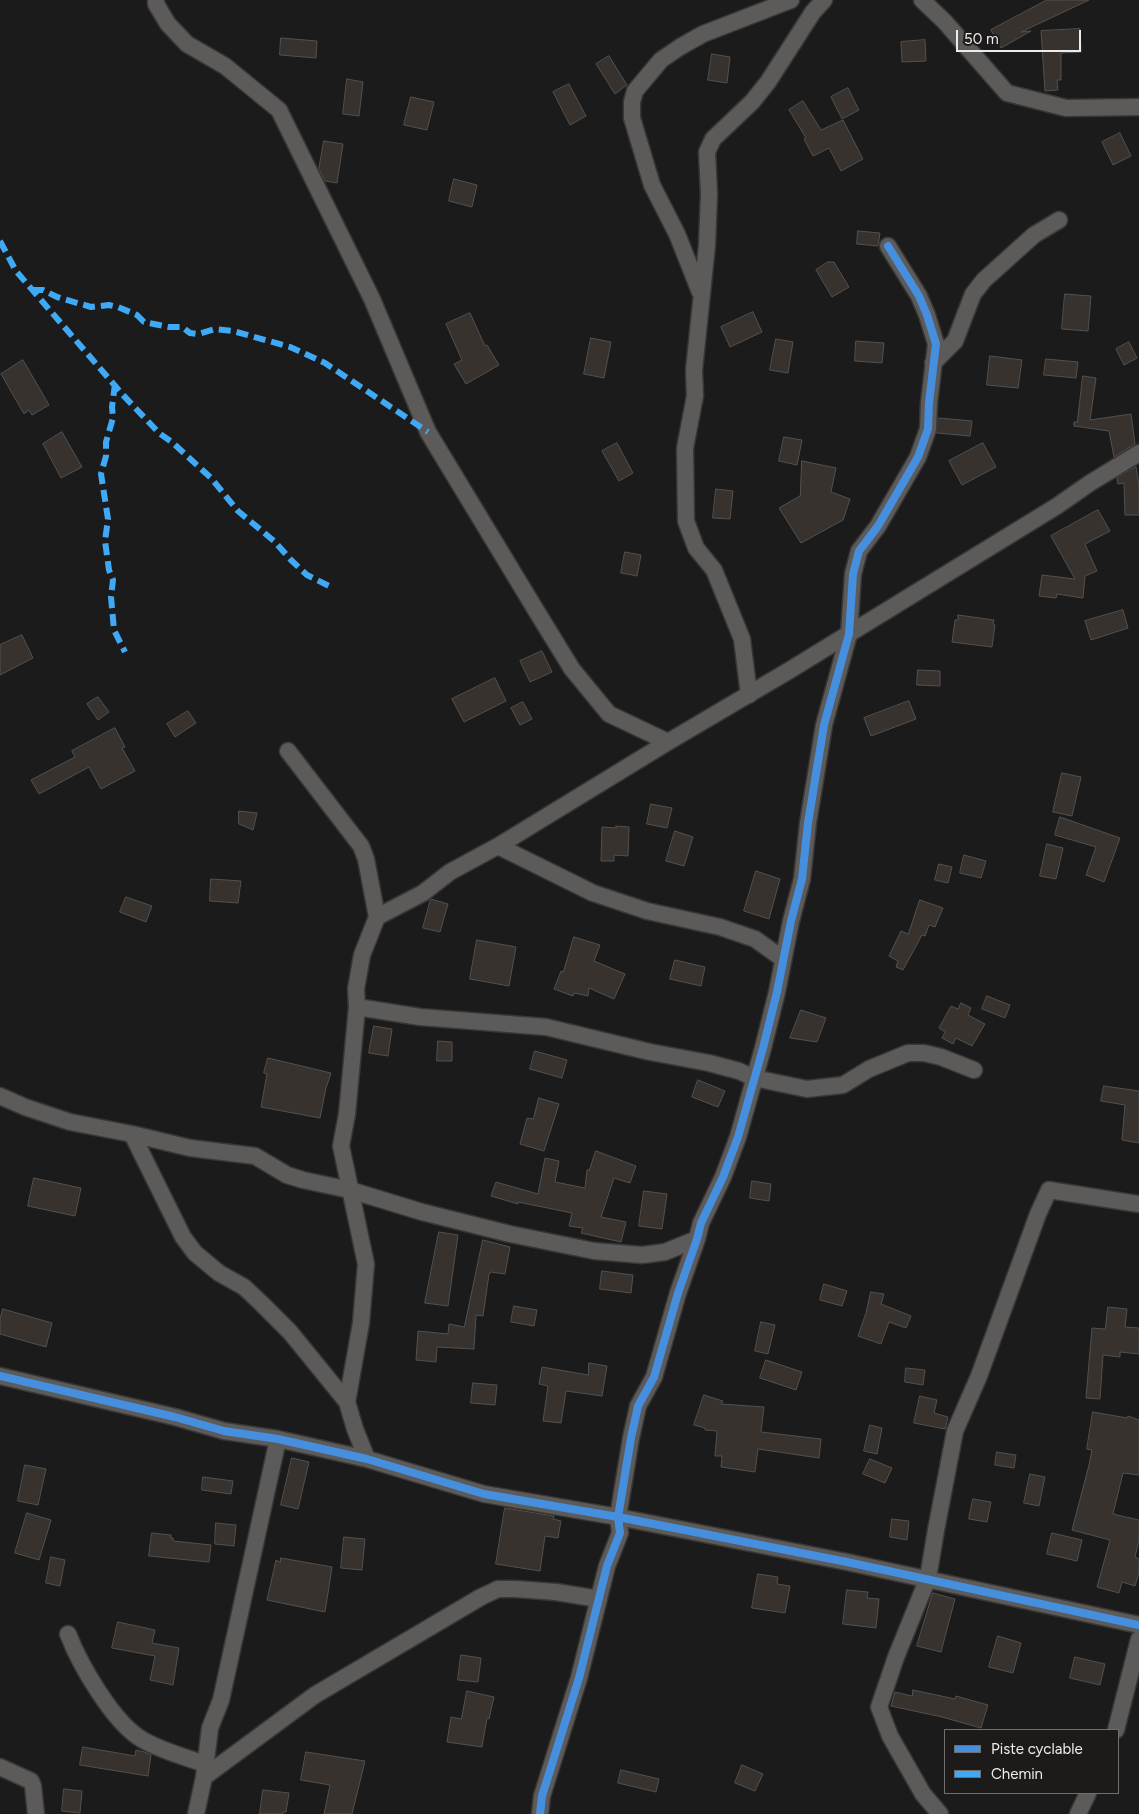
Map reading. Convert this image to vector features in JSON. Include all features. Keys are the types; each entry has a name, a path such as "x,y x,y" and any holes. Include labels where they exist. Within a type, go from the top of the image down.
{"street":[{"path":"156,0 156,4 168,24 187,44 224,66 278,110 372,298 428,432 542,621 572,669 609,714 668,742"},
{"path":"701,294 677,234 652,185 632,118 632,102 635,90 661,60 680,47 703,34 791,0"},
{"path":"749,695 742,639 714,570 696,548 686,521 685,448 695,396 694,370 707,245 708,152 713,139 752,102 768,82 813,12 824,0"},
{"path":"922,0 945,22 1007,93 1066,108 1139,106"},
{"path":"933,363 954,341 973,294 984,280 1034,235 1059,220"},
{"path":"540,1814 542,1796 579,1678 608,1566 620,1533 618,1517 638,1406 654,1377 678,1294 703,1218 723,1177 729,1156 738,1137 765,1040 802,879 808,823 824,725 849,634 853,574 859,551 878,526 918,457 928,429 928,403 936,344 919,296 888,246"},
{"path":"377,917 423,893 450,872 498,846 749,695 1057,506 1139,453"},
{"path":"288,750 361,846 366,859 377,917 362,956 356,989 357,1007 347,1114 342,1146 366,1264 361,1323 347,1402"},
{"path":"498,846 593,893 647,911 720,927 755,939 783,959"},
{"path":"357,1007 420,1017 546,1027 650,1052 709,1063 739,1071 754,1078 807,1089 843,1085 869,1069 908,1053 924,1053 941,1057 974,1070"},
{"path":"0,1096 25,1107 70,1122 190,1148 255,1156 287,1175 350,1190 431,1214 510,1234 594,1251 650,1254 665,1252 697,1239"},
{"path":"132,1134 183,1237 195,1254 219,1273 244,1287 290,1332 347,1402 367,1459"},
{"path":"940,1814 923,1794 904,1761 890,1736 879,1707 896,1657 928,1578 955,1431 979,1376 1038,1214 1049,1190 1139,1204"},
{"path":"0,1376 175,1417 224,1431 278,1439 367,1459 484,1494 618,1517 928,1578 1139,1624"},
{"path":"196,1814 210,1728 221,1700 278,1439"},
{"path":"204,1771 315,1695 481,1597 498,1589 556,1592 599,1599"},
{"path":"68,1634 93,1683 114,1715 142,1740 204,1771"},
{"path":"1116,1729 1139,1639"},
{"path":"0,1767 31,1781 36,1814"},
{"path":"1078,1814 1088,1794"}],"building":[{"path":"1047,0 1089,0 1021,32 1031,31 1001,48 991,30"},
{"path":"1080,29 1081,52 1061,53 1061,80 1057,80 1058,90 1045,91 1041,31"},
{"path":"281,38 317,41 316,58 280,55"},
{"path":"925,40 926,61 902,62 901,42"},
{"path":"712,54 730,57 727,83 708,80"},
{"path":"609,56 627,85 615,94 596,64"},
{"path":"347,79 363,82 359,116 343,114"},
{"path":"569,84 586,116 570,125 553,92"},
{"path":"848,88 859,110 842,119 831,97"},
{"path":"411,97 434,102 427,130 404,125"},
{"path":"803,101 821,130 843,120 863,159 841,171 829,148 813,156 804,139 806,138 789,110"},
{"path":"1120,133 1131,156 1113,165 1102,142"},
{"path":"324,141 343,144 337,183 325,181 319,169"},
{"path":"454,179 477,185 472,207 449,201"},
{"path":"858,231 880,233 878,246 857,244"},
{"path":"828,262 834,262 849,287 832,297 816,270"},
{"path":"1065,294 1091,296 1088,331 1062,329"},
{"path":"753,312 762,332 730,347 721,327"},
{"path":"470,313 485,346 487,345 499,365 466,384 454,364 462,360 446,324"},
{"path":"591,338 611,342 604,378 584,374"},
{"path":"776,339 793,342 788,373 770,370"},
{"path":"856,341 884,343 882,363 855,361"},
{"path":"1129,342 1137,358 1124,365 1116,349"},
{"path":"990,356 1022,360 1018,388 987,385"},
{"path":"1046,359 1078,362 1076,378 1044,375"},
{"path":"23,360 49,405 32,415 29,410 24,414 1,374"},
{"path":"1083,376 1096,378 1090,420 1131,414 1135,444 1114,457 1109,431 1074,426 1074,422 1077,422"},
{"path":"938,418 972,421 970,436 937,433"},
{"path":"62,432 82,467 61,478 43,444"},
{"path":"784,437 802,440 797,465 779,461"},
{"path":"617,443 633,473 619,481 602,451"},
{"path":"983,443 996,467 962,485 949,461"},
{"path":"802,461 836,468 831,492 850,499 843,520 801,543 779,508 800,496"},
{"path":"1136,467 1139,484 1139,515 1125,515 1124,483 1118,484 1117,478"},
{"path":"716,489 733,491 730,519 713,518"},
{"path":"1098,510 1110,531 1085,544 1097,571 1085,576 1083,598 1057,594 1056,598 1039,596 1042,575 1075,579 1051,536"},
{"path":"625,552 641,555 637,576 621,573"},
{"path":"1123,610 1128,628 1091,640 1085,621"},
{"path":"958,615 994,620 992,647 952,642 955,620 958,620"},
{"path":"22,635 33,658 0,675 0,645"},
{"path":"542,651 552,672 530,682 520,661"},
{"path":"918,670 940,671 940,686 917,685"},
{"path":"495,678 506,701 464,722 452,699"},
{"path":"98,697 109,712 98,720 87,704"},
{"path":"909,701 916,719 871,736 864,718"},
{"path":"523,702 532,719 520,725 511,708"},
{"path":"188,711 196,723 175,737 167,724"},
{"path":"115,728 125,747 122,748 135,771 101,789 89,767 39,794 31,780 75,757 72,751"},
{"path":"1062,773 1081,777 1072,816 1053,812"},
{"path":"651,804 672,808 667,828 647,824"},
{"path":"239,811 257,813 253,830 239,824"},
{"path":"1060,817 1120,838 1104,882 1086,875 1096,847 1055,835"},
{"path":"616,826 629,827 628,856 614,855 614,861 601,861 602,827 616,828"},
{"path":"675,831 693,837 684,866 666,861"},
{"path":"1047,844 1063,848 1056,879 1040,876"},
{"path":"964,855 986,861 981,878 960,873"},
{"path":"939,864 952,867 948,883 935,880"},
{"path":"756,871 780,879 769,919 744,911"},
{"path":"211,879 241,881 238,903 210,901"},
{"path":"126,897 152,906 146,922 120,912"},
{"path":"431,899 448,904 440,932 423,928"},
{"path":"920,900 943,908 935,927 929,925 925,936 922,935 903,970 896,967 898,961 889,956 901,931 908,934"},
{"path":"574,937 600,945 594,961 625,974 614,999 589,988 588,996 574,993 573,996 554,989 561,971 563,972"},
{"path":"477,940 516,947 509,986 470,979"},
{"path":"675,960 705,967 701,986 670,979"},
{"path":"987,996 1010,1005 1005,1018 982,1009"},
{"path":"961,1003 971,1008 968,1015 985,1024 972,1046 956,1038 953,1044 942,1038 945,1032 939,1028 951,1006 958,1009"},
{"path":"801,1010 826,1018 817,1042 790,1038"},
{"path":"374,1026 392,1029 388,1056 369,1053"},
{"path":"438,1041 452,1042 452,1061 437,1061"},
{"path":"535,1051 567,1060 562,1078 530,1069"},
{"path":"268,1058 331,1073 320,1118 261,1107 267,1074 264,1073"},
{"path":"698,1080 725,1091 718,1107 692,1097"},
{"path":"1104,1086 1139,1091 1139,1143 1122,1140 1125,1105 1101,1101"},
{"path":"539,1098 559,1104 544,1151 520,1144 527,1118 533,1119"},
{"path":"596,1151 636,1166 630,1183 614,1178 601,1217 626,1222 621,1242 581,1233 583,1228 569,1226 572,1213 518,1202 518,1204 491,1196 496,1182 538,1194 545,1158 559,1161 555,1182 585,1188 587,1170 589,1170"},
{"path":"34,1178 81,1188 75,1216 28,1206"},
{"path":"752,1181 771,1184 769,1201 750,1198"},
{"path":"644,1191 667,1194 662,1229 639,1226"},
{"path":"439,1232 458,1235 448,1306 425,1303"},
{"path":"483,1240 510,1247 505,1274 491,1272 489,1274 483,1316 476,1315 474,1349 437,1347 436,1362 416,1360 418,1331 448,1334 449,1324 464,1327"},
{"path":"602,1271 633,1275 631,1293 600,1289"},
{"path":"824,1284 847,1291 842,1306 820,1300"},
{"path":"871,1292 884,1294 881,1304 911,1316 906,1328 889,1322 881,1344 858,1336"},
{"path":"514,1306 537,1310 534,1326 511,1322"},
{"path":"1108,1307 1127,1309 1125,1327 1139,1328 1139,1354 1120,1352 1120,1357 1103,1355 1100,1399 1086,1398 1092,1328 1105,1329"},
{"path":"3,1309 52,1323 46,1347 0,1334 0,1320"},
{"path":"761,1322 775,1325 768,1354 755,1351"},
{"path":"766,1360 802,1372 796,1390 760,1378"},
{"path":"589,1363 607,1366 602,1396 566,1391 561,1423 543,1421 548,1386 539,1384 542,1367 588,1375"},
{"path":"906,1368 925,1370 923,1385 905,1382"},
{"path":"473,1383 497,1385 495,1405 471,1403"},
{"path":"704,1395 723,1401 721,1404 764,1407 761,1432 821,1439 819,1458 758,1449 755,1472 721,1467 722,1456 715,1456 717,1431 705,1430 705,1428 694,1425"},
{"path":"920,1396 937,1400 934,1413 948,1417 945,1429 914,1423"},
{"path":"1093,1412 1127,1418 1128,1416 1139,1420 1139,1475 1123,1473 1113,1514 1139,1520 1139,1540 1135,1557 1139,1559 1139,1572 1135,1586 1122,1582 1119,1593 1097,1587 1110,1540 1072,1530 1092,1450 1087,1449"},
{"path":"870,1425 882,1428 877,1454 864,1451"},
{"path":"997,1452 1016,1455 1014,1468 995,1465"},
{"path":"292,1458 309,1462 298,1509 281,1505"},
{"path":"870,1459 892,1468 885,1483 863,1474"},
{"path":"25,1465 46,1469 38,1505 18,1501"},
{"path":"1030,1474 1045,1477 1039,1506 1024,1503"},
{"path":"203,1477 233,1481 231,1494 202,1490"},
{"path":"973,1499 991,1502 987,1522 969,1519"},
{"path":"505,1508 554,1516 553,1519 561,1521 558,1538 545,1536 540,1571 496,1564"},
{"path":"27,1513 51,1520 39,1560 15,1553"},
{"path":"892,1519 909,1521 907,1540 890,1537"},
{"path":"216,1523 236,1525 234,1546 215,1544"},
{"path":"152,1533 171,1535 173,1541 211,1545 209,1562 149,1556"},
{"path":"1052,1533 1082,1540 1077,1561 1047,1554"},
{"path":"344,1537 365,1539 362,1570 341,1568"},
{"path":"51,1557 65,1560 60,1586 46,1583"},
{"path":"281,1558 332,1567 325,1612 267,1600 276,1560 280,1562"},
{"path":"758,1574 778,1577 777,1584 790,1586 785,1613 752,1608"},
{"path":"847,1590 868,1592 867,1598 879,1599 876,1628 843,1624"},
{"path":"933,1593 955,1599 941,1652 917,1646"},
{"path":"118,1622 155,1630 152,1643 179,1648 173,1685 150,1680 155,1656 112,1648"},
{"path":"998,1636 1021,1643 1013,1673 989,1667"},
{"path":"461,1655 481,1658 478,1682 458,1680"},
{"path":"1075,1657 1105,1664 1100,1685 1070,1678"},
{"path":"913,1690 955,1699 956,1696 988,1705 981,1728 891,1706 895,1692 912,1696"},
{"path":"467,1691 494,1697 489,1719 487,1718 482,1747 447,1742 451,1717 461,1719"},
{"path":"83,1747 135,1756 136,1750 151,1755 148,1776 80,1765"},
{"path":"306,1752 365,1761 352,1814 324,1814 330,1785 301,1780"},
{"path":"742,1765 763,1774 755,1791 735,1783"},
{"path":"621,1770 659,1779 656,1792 618,1783"},
{"path":"64,1789 82,1791 80,1813 62,1811"},
{"path":"263,1790 289,1793 286,1812 283,1812 283,1814 260,1814"}],"marked path":[{"path":"0,241 16,271 123,395 159,433 173,443 211,478 238,511 274,541 307,575 329,586"},
{"path":"32,290 43,290 57,297 91,307 109,305 118,307 137,315 144,322 169,327 182,327 190,333 198,334 215,329 233,331 290,347 325,363 428,432"},
{"path":"115,384 112,407 113,418 106,442 106,456 101,474 108,519 105,541 109,570 113,580 111,597 114,630 125,652"}],"cycle path":[{"path":"540,1814 542,1796 579,1678 607,1566 620,1533 618,1517 638,1406 654,1377 678,1293 701,1223 723,1177 738,1137 763,1048 802,879 808,823 824,725 849,634 853,574 859,551 878,526 918,457 928,429 936,344 919,296 888,246"},
{"path":"0,1376 175,1417 224,1431 278,1439 367,1459 484,1494 618,1517 847,1562 1139,1625"}]}
